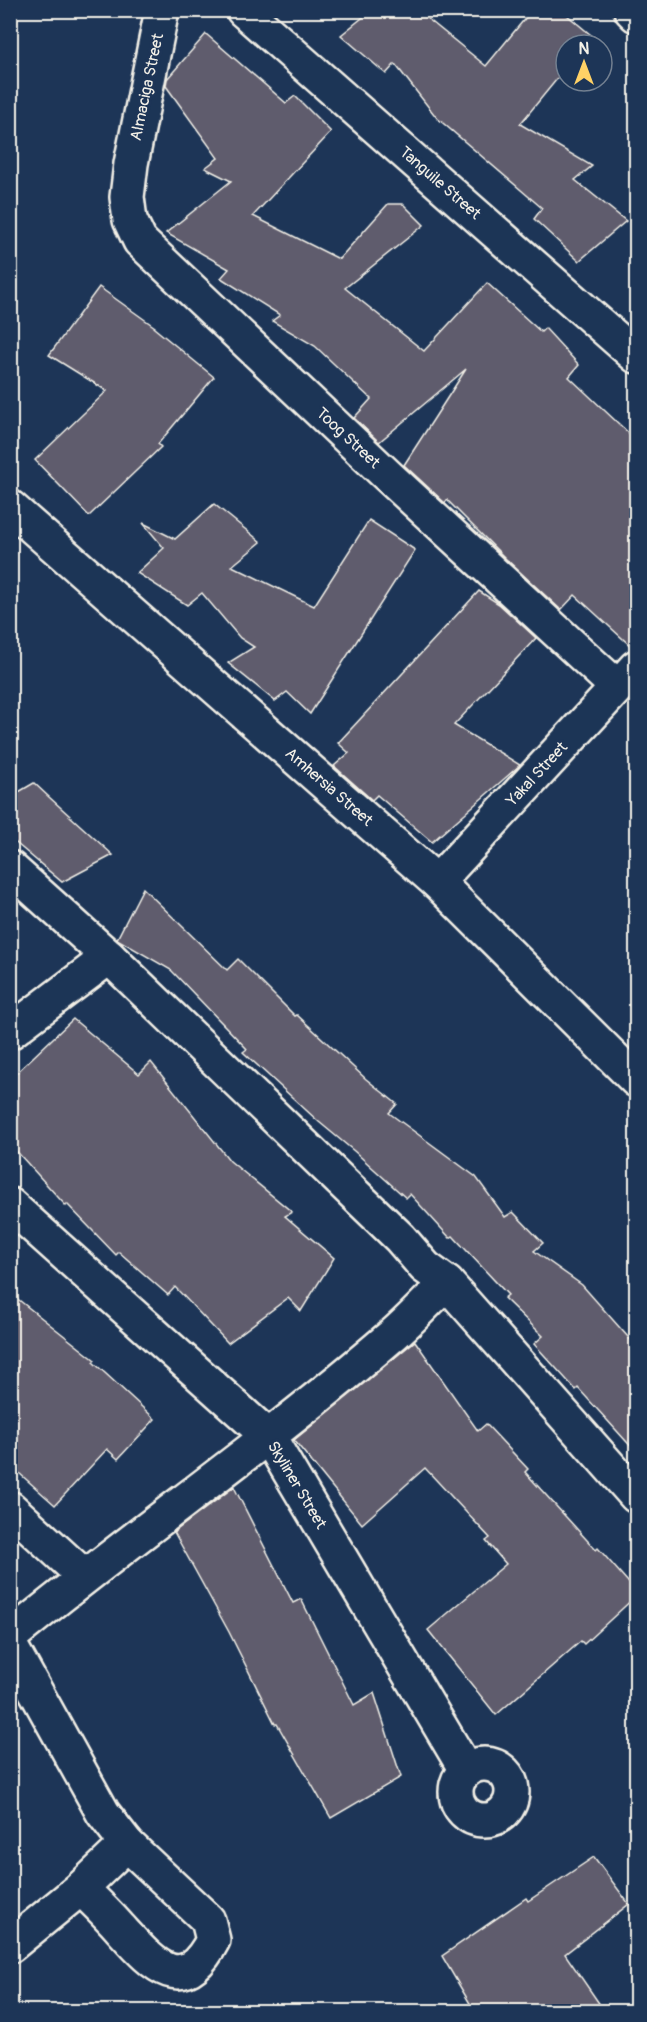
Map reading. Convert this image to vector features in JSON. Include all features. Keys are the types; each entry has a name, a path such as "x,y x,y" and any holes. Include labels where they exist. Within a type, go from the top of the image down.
{"street":[{"name":"Almaciga Street","path":"131,164 162,10"},
{"name":"Tanguile Street","path":"243,10 636,356"},
{"path":"631,10 636,15"},
{"name":"Toog Street","path":"131,164 127,197 130,220 140,241 397,484 627,677"},
{"name":"Amhersia Street","path":"10,507 437,882 634,1073"},
{"name":"Yakal Street","path":"437,882 627,677"},
{"path":"10,868 109,957 400,1238 425,1267 447,1283 636,1496"},
{"path":"10,1032 109,957"},
{"name":"Skyliner Street","path":"10,1205 269,1437 466,1770"},
{"path":"10,1637 84,1576 269,1437 390,1338 447,1283"},
{"path":"10,1508 84,1576"},
{"path":"10,1645 103,1813 127,1844 208,1920 213,1940 203,1959 185,1972 166,1970 147,1958 81,1888"},
{"path":"10,1946 81,1888 127,1844"}],"building":[{"path":"372,10 417,10 486,66 532,10 561,10 589,33 554,33 554,83 520,124 592,166 575,180 626,221 579,261 534,219 542,208 437,118 395,64 386,74 341,35"},
{"path":"206,34 286,103 295,96 331,132 253,216 339,259 388,204 403,204 424,225 345,288 424,351 487,283 541,332 545,328 579,365 569,377 636,440 636,649 575,595 561,610 447,500 445,503 404,465 466,369 379,442 354,418 371,399 315,346 272,321 280,315 221,278 229,269 166,233 231,181 205,168 218,158 166,86 167,79"},
{"path":"99,287 155,327 214,377 158,444 161,447 89,516 35,460 107,391 49,355"},
{"path":"214,504 261,542 232,566 314,606 369,520 415,550 310,714 287,692 275,701 228,663 254,647 240,638 202,593 187,605 137,573 164,548 143,523 175,539"},
{"path":"479,591 499,604 536,638 454,725 520,765 432,842 377,795 372,800 334,766 349,753 338,743"},
{"path":"34,783 113,855 62,882 10,838 10,797"},
{"path":"143,888 227,970 238,959 295,1016 297,1015 366,1079 397,1104 389,1113 476,1177 505,1217 513,1212 543,1243 534,1251 582,1285 636,1346 636,1452 534,1344 543,1336 504,1298 508,1295 453,1236 450,1238 410,1194 406,1198 243,1052 247,1049 171,970 117,939"},
{"path":"73,1019 139,1074 151,1062 230,1161 292,1212 285,1216 334,1258 301,1311 288,1298 228,1343 175,1287 168,1295 119,1252 116,1255 67,1204 66,1206 10,1144 10,1079"},
{"path":"10,1293 95,1360 93,1362 155,1419 118,1459 107,1449 55,1505 10,1465"},
{"path":"415,1341 478,1431 486,1424 528,1469 525,1472 636,1591 636,1596 584,1644 581,1641 496,1715 428,1630 506,1564 486,1541 490,1538 425,1468 362,1524 294,1440"},
{"path":"234,1487 293,1603 301,1599 354,1705 374,1693 401,1777 331,1818 275,1724 229,1632 174,1532"},
{"path":"594,1857 629,1904 565,1954 605,2012 475,2012 442,1956 526,1898 528,1901"}]}
